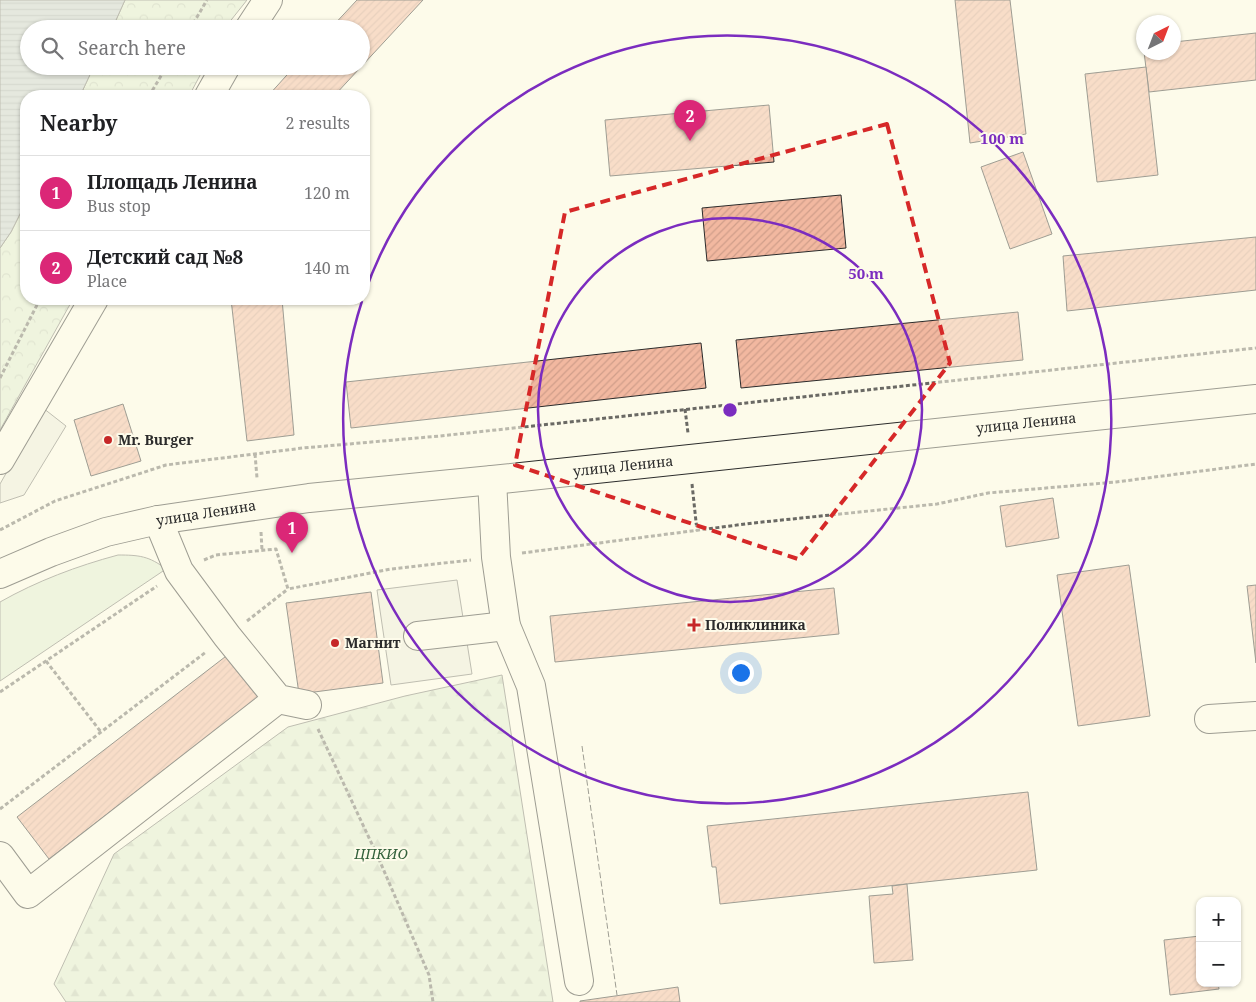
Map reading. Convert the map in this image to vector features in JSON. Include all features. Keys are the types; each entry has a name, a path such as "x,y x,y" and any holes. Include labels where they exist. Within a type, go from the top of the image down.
{"street":[{"path":"255,20 268,0"},
{"path":"213,90 221,75"},
{"path":"0,460 90,305"},
{"name":"улица Ленина","path":"0,574 50,552 106,532 158,520 309,498 1256,399"},
{"path":"492,480 496,557 506,626 531,686 579,981"},
{"path":"158,520 179,571 227,636 278,699 307,705"},
{"path":"418,636 506,626"},
{"path":"0,856 28,894 278,699"},
{"path":"1209,719 1256,716"}],"path":[{"path":"195,20 207,0"},
{"path":"153,90 162,75"},
{"path":"0,378 37,305"},
{"path":"0,530 55,501 166,465 303,448 440,436 1256,348"},
{"path":"0,809 288,590 391,569 496,557 560,547 937,504 988,493 1116,482 1256,464"},
{"path":"0,692 179,571 216,555 276,549 288,590"},
{"path":"46,662 101,732"},
{"path":"307,705 378,857 429,975 432,1002"}],"highlighted area":[{"path":"887,124 950,363 798,559 515,465 565,212"}],"green space":[{"path":"125,0 247,0 231,20 116,20"},
{"path":"90,75 200,75 192,90 83,90"},
{"path":"20,214 20,305 70,305 0,430 0,248"},
{"path":"118,555 144,557 166,569 0,681 0,602 28,587 58,575"},
{"name":"ЦПКИО","path":"502,675 553,1002 66,1002 54,984 114,854 288,727 405,696"}],"shaded area":[{"path":"0,0 125,0 116,20 20,20 20,75 90,75 83,90 20,90 20,214 0,248"},
{"path":"43,408 66,426 24,495 0,503 0,484"},
{"path":"457,580 472,674 391,685 377,590"}],"building":[{"path":"357,0 423,0 370,57 370,20 338,20"},
{"path":"955,0 1010,0 1026,134 970,143"},
{"path":"1256,33 1256,80 1149,92 1145,60 1181,60 1181,41"},
{"path":"1146,67 1158,175 1097,182 1085,74"},
{"path":"287,75 353,75 340,90 273,90"},
{"path":"769,105 774,162 610,176 605,120"},
{"path":"1023,152 1052,234 1010,249 981,167"},
{"path":"841,195 846,248 707,261 702,208"},
{"path":"1256,237 1256,290 1067,311 1063,256"},
{"path":"232,305 283,305 294,435 247,441"},
{"path":"1018,312 1023,360 741,388 736,340"},
{"path":"701,343 706,388 351,428 346,382"},
{"name":"Mr. Burger","path":"123,404 141,461 91,476 74,420"},
{"path":"1053,498 1059,538 1006,547 1000,506"},
{"path":"1129,565 1150,716 1078,726 1057,575"},
{"path":"1256,585 1256,663 1247,586"},
{"name":"Поликлиника","path":"834,588 839,634 555,662 550,616"},
{"name":"Магнит","path":"371,592 383,683 299,694 286,603"},
{"path":"234,650 266,691 49,859 17,817"},
{"path":"1028,792 1037,870 720,904 716,867 712,867 707,826"},
{"path":"907,884 913,960 874,963 869,896 893,894 892,886"},
{"path":"1196,936 1196,987 1219,987 1219,989 1170,995 1164,940"},
{"path":"678,987 680,1002 580,1002 580,1001"}],"fence":[{"path":"582,746 617,995"}],"place":[{"name":"Детский сад №8","path":"690,141"},
{"name":"Mr. Burger","path":"108,440"},
{"name":"Площадь Ленина","path":"292,553"},
{"name":"Поликлиника","path":"694,625"},
{"name":"Магнит","path":"335,643"}]}
